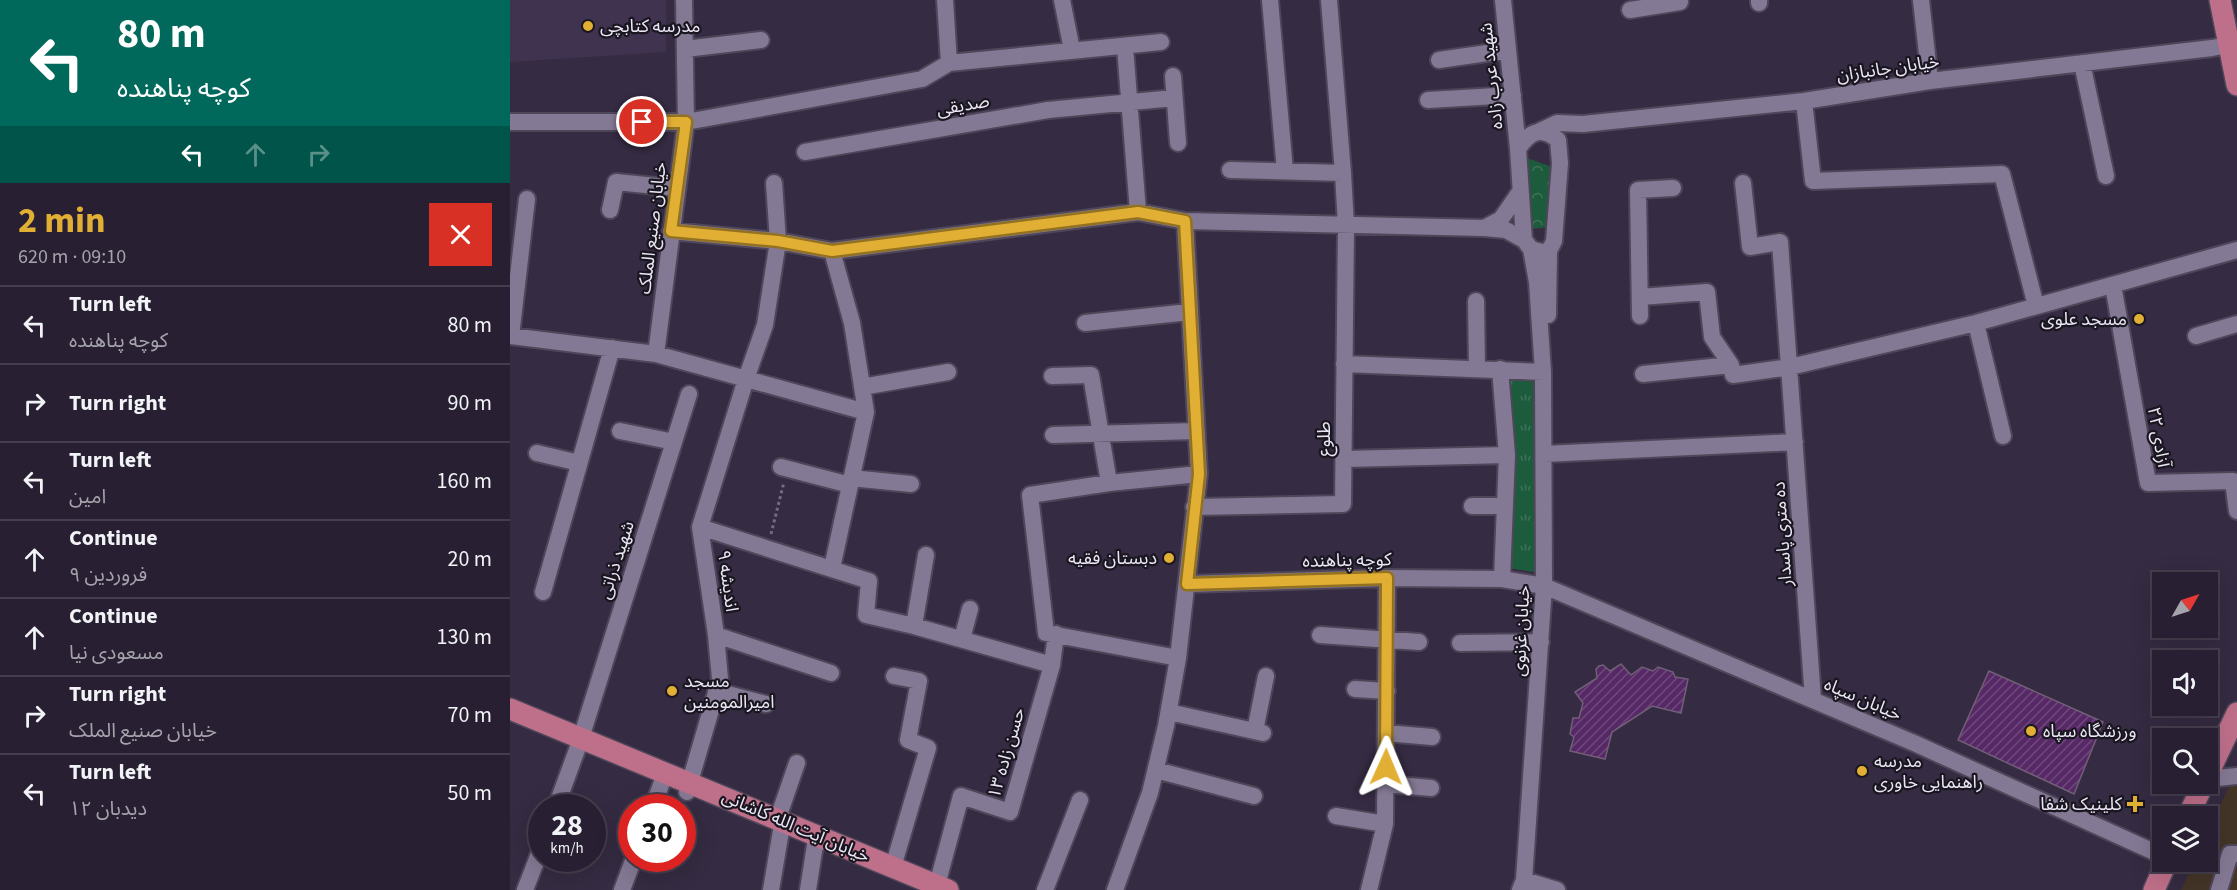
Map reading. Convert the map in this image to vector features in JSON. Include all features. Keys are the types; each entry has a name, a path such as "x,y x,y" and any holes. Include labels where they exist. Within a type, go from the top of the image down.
{"main road":[{"path":"2220,0 2233,44 2237,85"},
{"name":"خیابان آیت الله کاشانی","path":"510,709 662,782 688,787"},
{"path":"2218,758 2231,737 2237,713"},
{"name":"خیابان آیت الله کاشانی","path":"510,719 579,742 779,824 893,867 937,888"},
{"name":"خیابان آیت الله کاشانی","path":"779,824 815,845 937,888"},
{"path":"2154,890 2162,872"}],"street":[{"name":"خیابان صنیع الملک","path":"656,354 686,122 684,0"},
{"path":"945,0 949,63"},
{"path":"1062,0 1072,50"},
{"path":"1270,0 1285,171"},
{"path":"1230,170 1343,173 1329,0"},
{"name":"شهید عرب زاده","path":"1503,0 1518,149 1520,193 1537,282 1543,372"},
{"path":"1921,0 1930,81"},
{"path":"1630,10 1680,5"},
{"path":"685,49 761,40"},
{"path":"511,122 686,122 922,79 949,63 1161,42"},
{"name":"خیابان جانبازان","path":"1558,140 1583,123 1804,100 1930,81 2233,44"},
{"path":"1125,46 1138,212"},
{"path":"1439,60 1508,50"},
{"path":"2082,63 2106,176"},
{"path":"1173,76 1178,143"},
{"path":"1428,100 1513,95"},
{"name":"صدیقی","path":"805,152 1048,110 1174,98"},
{"path":"1804,100 1813,181 2002,174 2036,306"},
{"path":"1518,149 1526,137 1557,123 1583,123"},
{"path":"1344,364 1543,372 1550,302 1549,251 1554,241 1560,163 1558,140 1550,133 1538,132"},
{"name":"طلوع","path":"1194,507 1343,504 1346,226 1343,173"},
{"path":"610,210 616,182 676,188"},
{"name":"اندیشه ۹","path":"688,787 720,679 700,527 765,325 778,241 774,183"},
{"name":"ده متری پاسدار","path":"1743,183 1750,247 1780,242 1813,699"},
{"path":"1641,316 1638,190 1673,188"},
{"path":"1484,228 1501,219 1520,193"},
{"path":"527,199 511,336 656,354 866,412"},
{"path":"671,231 778,241 832,251 1138,212 1185,221 1506,230 1541,252 1549,251"},
{"path":"1115,890 1150,793 1168,712 1178,658 1199,474 1185,221"},
{"path":"1640,297 1707,292 1712,337 1731,365 1733,375 1790,367 1976,323 2237,250"},
{"path":"832,251 852,323 866,412 832,568"},
{"name":"آزادی ۲۲","path":"2113,285 2148,483 2233,481 2237,511"},
{"path":"1476,301 1477,368"},
{"path":"1085,322 1190,312"},
{"path":"1976,323 2003,436"},
{"path":"2196,336 2237,324"},
{"path":"543,592 612,348"},
{"path":"1643,374 1731,365"},
{"path":"1500,369 1507,455 1502,579"},
{"path":"862,387 948,372"},
{"name":"خیابان غزنوی","path":"1522,885 1544,586 1543,372"},
{"path":"1052,376 1091,375 1109,483"},
{"name":"شهید ذراتی","path":"561,794 689,394"},
{"path":"620,431 674,442"},
{"path":"1053,435 1196,431"},
{"path":"1545,454 1795,442"},
{"path":"537,453 579,463"},
{"path":"1344,459 1507,455"},
{"path":"784,468 851,482 910,484"},
{"path":"1178,658 1046,633 1030,495 1109,483 1199,474"},
{"path":"1472,506 1504,506"},
{"path":"700,527 869,581 866,615 914,626 1052,665"},
{"path":"914,626 926,555"},
{"path":"1370,890 1385,824 1387,578"},
{"name":"کوچه پناهنده","path":"1187,584 1387,578 1502,579 1544,586"},
{"name":"خیابان سپاه","path":"1544,586 1813,699 2152,851"},
{"path":"962,639 970,609"},
{"name":"حسن زاده ۱۳","path":"937,888 961,796 1010,812 1052,665 1056,634"},
{"path":"716,635 831,673"},
{"path":"1320,635 1419,642"},
{"path":"1460,643 1541,642"},
{"path":"893,867 928,748 908,740 919,681 894,676"},
{"path":"1168,712 1259,732 1266,676"},
{"path":"1354,689 1387,691"},
{"path":"716,691 766,704"},
{"path":"1386,733 1432,737"},
{"path":"771,890 779,824 797,763"},
{"path":"1156,770 1254,796"},
{"path":"2218,778 2237,776"},
{"path":"658,794 662,782"},
{"path":"1386,784 1431,788"},
{"path":"1045,890 1080,800"},
{"path":"1336,816 1385,824"},
{"path":"808,890 815,845"},
{"path":"2219,890 2230,854 2237,854"},
{"path":"525,890 532,872"},
{"path":"622,890 629,872"},
{"path":"1522,885 1557,890"}],"path":[{"path":"768,549 784,468"}],"shaded area":[{"name":"مدرسه کتابچی","path":"510,0 666,0 666,52 510,62"},
{"path":"2237,767 2237,890 2181,890 2190,872 2218,872 2218,811"}],"green space":[{"path":"1527,158 1552,167 1555,227 1527,229"},
{"path":"1507,377 1540,380 1534,572 1508,568"}],"building":[{"path":"1621,664 1631,675 1642,667 1653,671 1658,667 1673,672 1675,677 1688,679 1681,713 1652,706 1612,732 1605,759 1570,751 1574,737 1570,734 1573,718 1579,718 1583,703 1575,692 1597,678 1596,669 1599,666 1603,665 1610,671"},
{"name":"ورزشگاه سپاه","path":"1989,671 2103,722 2074,794 1958,740"}],"place":[{"name":"مدرسه کتابچی","path":"588,26"},
{"name":"مسجد علوی","path":"2139,319"},
{"name":"دبستان فقیه","path":"1169,558"},
{"name":"مسجد امیرالمومنین","path":"672,691"},
{"name":"ورزشگاه سپاه","path":"2031,731"},
{"name":"مدرسه راهنمایی خاوری","path":"1862,771"},
{"name":"کلینیک شفا","path":"2135,804"}],"route":[{"path":"642,122 686,122 671,231 778,241 832,251 1138,212 1185,221 1199,474 1187,584 1387,578 1386,767"}]}
